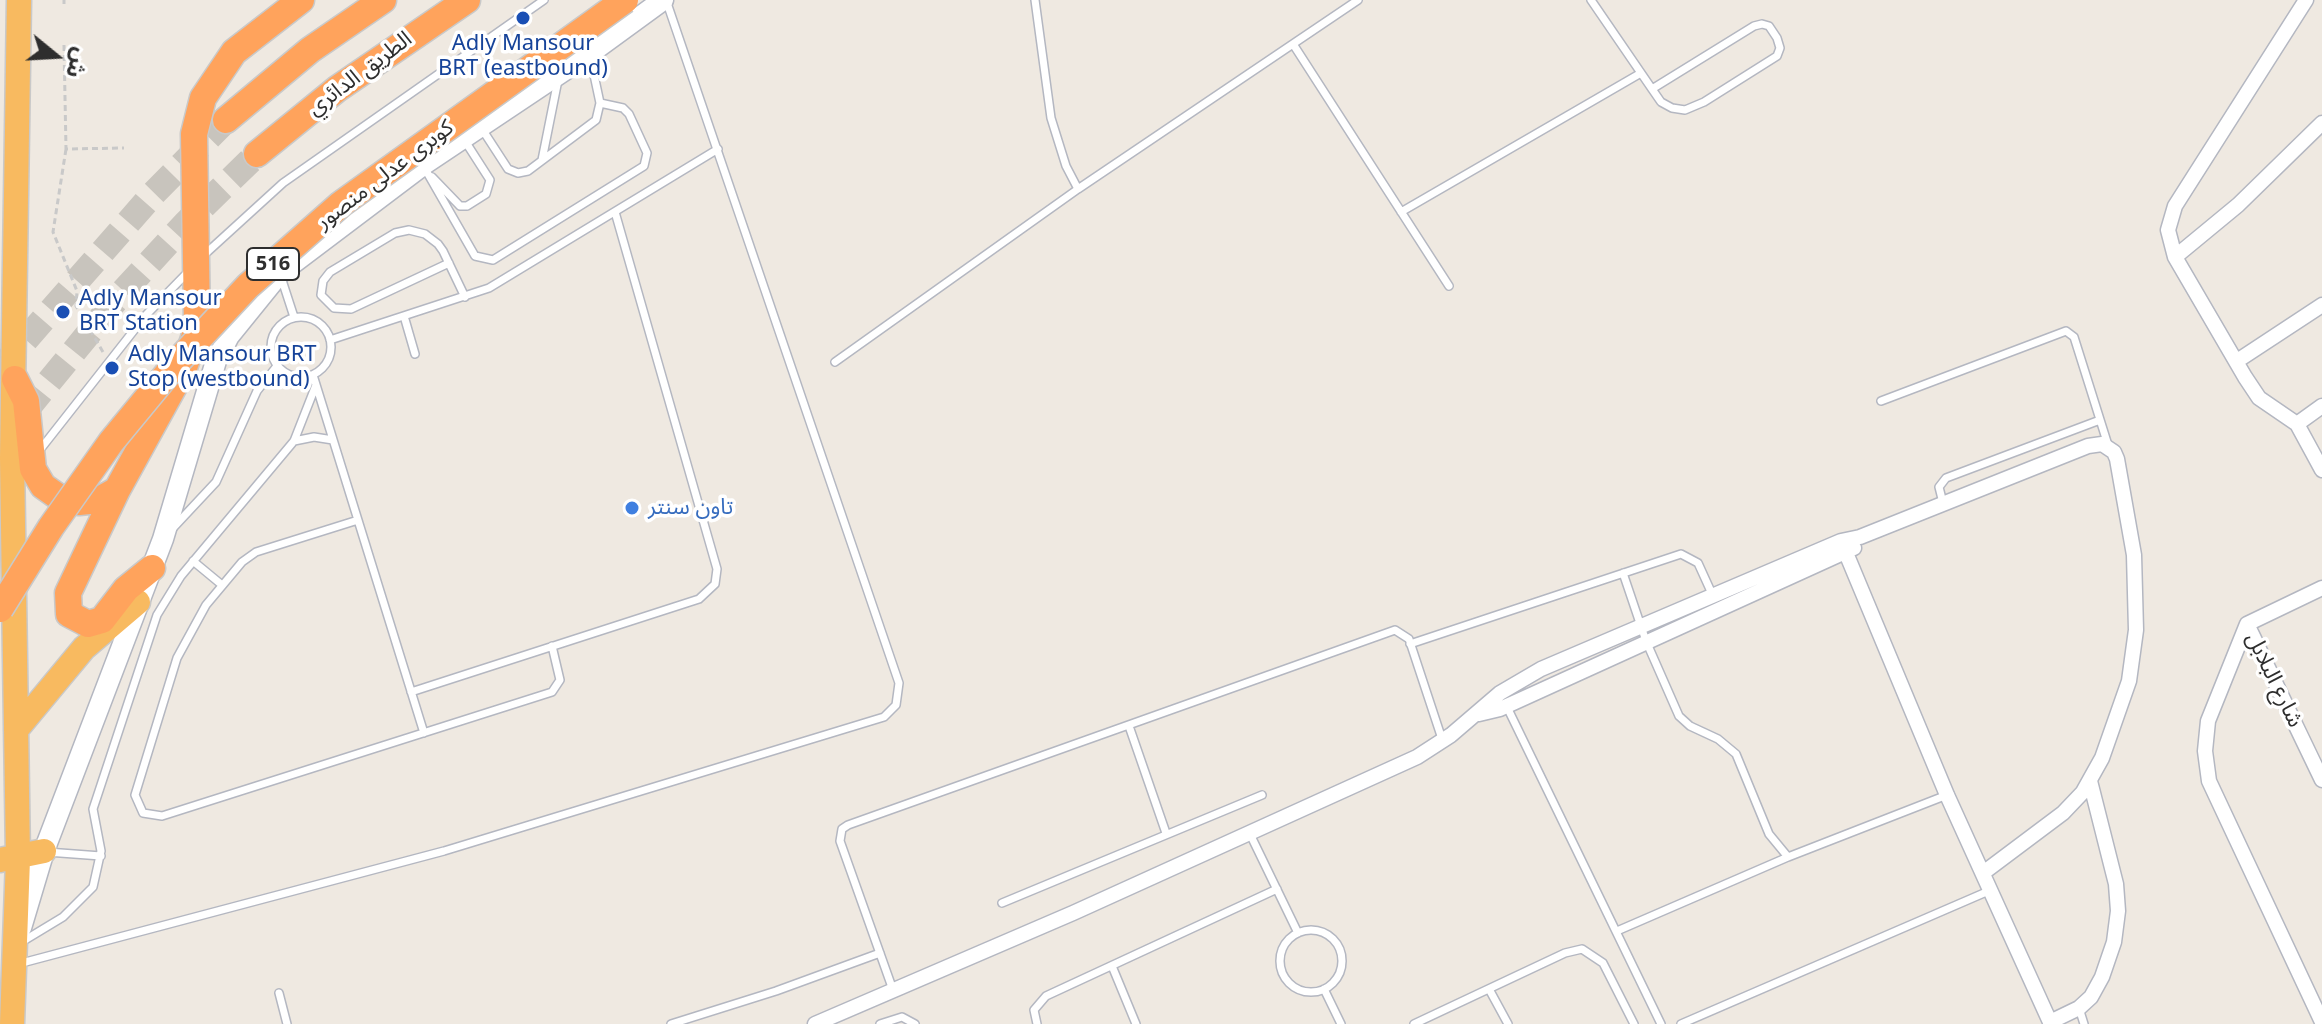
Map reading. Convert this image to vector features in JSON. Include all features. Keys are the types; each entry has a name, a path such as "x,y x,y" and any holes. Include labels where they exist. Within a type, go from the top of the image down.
{"highway":[{"path":"12,1024 15,945 9,860 16,730 12,458 19,0"},
{"path":"152,568 126,589 102,620 88,624 69,614 68,593 117,490 176,384 194,338 197,323 194,134 203,98 234,52 301,0"},
{"name":"الطريق الدائري","path":"226,120 310,50 383,0"},
{"name":"الطريق الدائري","path":"257,154 337,89 467,0"},
{"name":"كوبرى عدلى منصور","path":"0,609 51,527 111,442 177,362 248,286 341,204 625,0"},
{"path":"15,379 28,413 33,469 43,486 60,498 79,502 99,500 117,490"},
{"path":"16,730 84,648 138,602"},
{"path":"9,860 44,851"},
{"path":"0,895 10,906 15,945"}],"main road":[{"path":"15,945 44,851 163,539 216,361 246,313 280,273 463,139 665,0"}],"street":[{"path":"2306,0 2175,206 2168,230 2175,257 2259,398 2297,424 2322,470"},
{"path":"2175,257 2238,205 2322,123"},
{"path":"2237,361 2322,305"},
{"path":"2297,424 2322,406"},
{"path":"815,1024 1250,834 1443,741 1500,693 1541,669 1644,634 1844,548 1860,537 2095,444 2109,447 2117,459 2132,536 2135,647 2124,698 2090,781 2063,813 1983,873"},
{"path":"1844,548 2047,1023 2079,1008 2102,977 2114,942 2118,911 2111,860 2090,781"},
{"path":"1478,714 1506,705 1713,596 1844,548"},
{"path":"2322,588 2247,624 2208,721 2205,751 2209,781 2322,1022"},
{"name":"شارع البلابل","path":"2247,624 2322,779"}],"lane":[{"path":"0,502 146,315 223,235 283,183 544,0"},
{"path":"15,945 444,851 884,717 893,710 899,698 899,683 665,0"},
{"path":"1035,0 1051,118 1066,166 1078,189"},
{"path":"1336,0 1342,11"},
{"path":"835,362 1078,189 1358,0"},
{"path":"1591,0 1641,73 1652,89 1661,102 1685,110 1777,56 1780,48 1777,38 1769,26 1754,26 1652,89"},
{"path":"1293,44 1449,286"},
{"path":"481,127 513,172 523,173 592,124 600,103 589,54"},
{"path":"1401,212 1641,73"},
{"path":"542,160 559,74"},
{"path":"425,169 475,256 493,260 644,166 647,153 629,114 619,107 600,103"},
{"path":"425,169 460,206 467,206 486,194 490,180 463,139"},
{"path":"330,340 497,284 718,149"},
{"path":"411,692 699,599 711,591 717,577 615,212"},
{"path":"449,263 351,309 334,308 321,295 323,281 330,272 395,233 409,230 425,234 438,244 449,263 465,297"},
{"path":"280,273 294,317"},
{"path":"404,316 415,354"},
{"path":"294,317 316,321 330,340 328,361 313,375 297,377 277,366 271,341 279,326 294,317"},
{"path":"1881,401 2066,331 2074,337 2109,447"},
{"path":"163,539 216,482 257,391 277,366"},
{"path":"313,375 424,733"},
{"path":"15,945 63,917 93,887 101,856 93,817 95,801 157,615 193,561 294,441 316,385"},
{"path":"1943,504 1939,487 1946,478 2100,420"},
{"path":"294,441 314,437 333,440"},
{"path":"358,520 256,552 242,562 201,611 177,658 135,795 143,813 162,816 552,692 560,680 552,646"},
{"path":"1410,644 1681,554 1691,556 1698,563 1713,596"},
{"path":"193,561 222,585"},
{"path":"1623,573 1644,634 1679,716 1690,726 1718,739 1736,754 1769,834 1788,857"},
{"path":"893,990 840,841 844,826 1390,631 1401,631 1410,644 1443,741"},
{"path":"1506,705 1661,1024"},
{"path":"1129,726 1166,833"},
{"path":"1002,903 1262,795"},
{"path":"1617,931 1788,857 1947,795"},
{"path":"1250,834 1298,933"},
{"path":"44,851 101,856"},
{"path":"1037,1024 1034,1010 1038,1002 1277,889"},
{"path":"1681,1024 1991,890"},
{"path":"1324,932 1337,944 1341,969 1324,989 1307,992 1285,978 1281,953 1298,933 1324,932"},
{"path":"1414,1024 1565,953 1582,949 1603,963 1634,1024"},
{"path":"671,1024 776,991 880,953"},
{"path":"1112,966 1136,1024"},
{"path":"1324,989 1341,1024"},
{"path":"1489,989 1508,1024"},
{"path":"279,993 287,1024"},
{"path":"2079,1008 2084,1024"},
{"path":"880,1024 902,1017 915,1024"}],"path":[{"path":"64,45 66,149 53,232 77,291 76,306 105,356"},
{"path":"66,149 124,148"}],"tunnel":[{"path":"0,369 153,194 226,120"},
{"path":"0,442 120,295 186,223 257,154"}],"place":[{"name":"Adly Mansour BRT (eastbound)","path":"523,18"},
{"name":"Adly Mansour BRT Station","path":"63,312"},
{"name":"Adly Mansour BRT Stop (westbound)","path":"112,368"},
{"name":"تاون سنتر","path":"632,508"}]}
